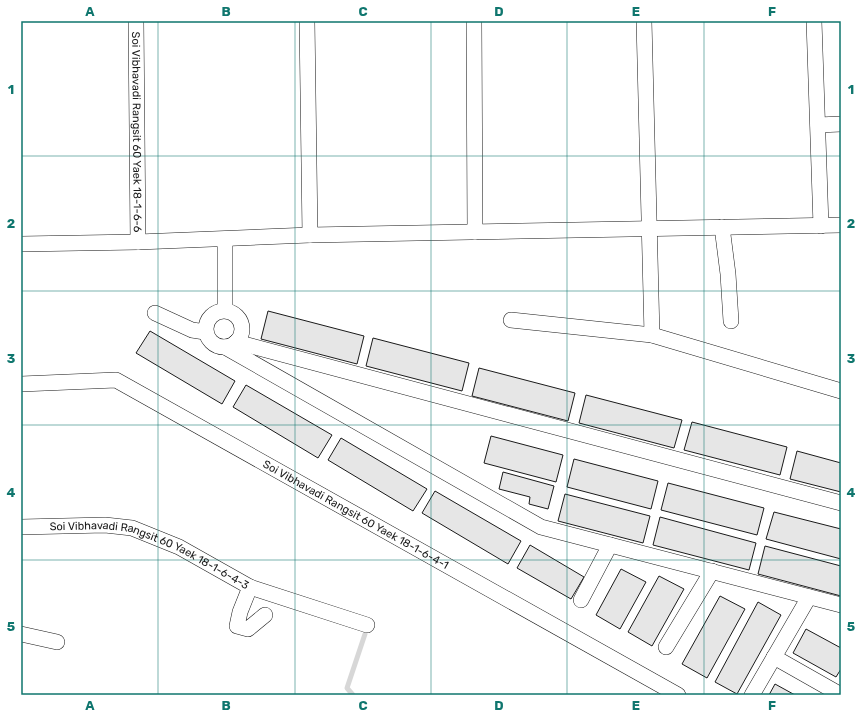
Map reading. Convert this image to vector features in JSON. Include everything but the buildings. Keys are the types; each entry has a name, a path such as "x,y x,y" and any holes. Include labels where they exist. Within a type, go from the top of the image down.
{"street":[{"name":"Soi Vibhavadi Rangsit 60 Yaek 18-1-6-6","path":"136,21 138,242"},
{"path":"307,21 310,235"},
{"path":"474,21 475,232"},
{"path":"644,21 648,228 652,335"},
{"path":"814,21 821,226"},
{"path":"818,124 841,124"},
{"path":"21,244 138,242 310,235 841,225"},
{"path":"722,227 728,274 731,321"},
{"path":"224,239 225,310"},
{"path":"231,345 241,336 241,322 232,312 225,310 219,311 209,318 205,325 205,332 208,340 214,345 231,345 841,503"},
{"path":"155,313 192,330 205,332"},
{"path":"511,320 652,335 841,391"},
{"path":"231,345 541,527 841,605"},
{"name":"Soi Vibhavadi Rangsit 60 Yaek 18-1-6-4-1","path":"21,384 116,380 678,695"},
{"name":"Soi Vibhavadi Rangsit 60 Yaek 18-1-6-4-3","path":"21,527 105,526 132,528 178,547 250,587 240,612 237,626 248,629 265,615"},
{"path":"581,600 610,545"},
{"path":"666,647 712,571"},
{"path":"250,587 367,625"},
{"path":"752,695 809,597"},
{"path":"21,634 57,642"},
{"path":"774,657 841,695"}],"waterway":[{"path":"353,695 347,688 365,634"}]}
